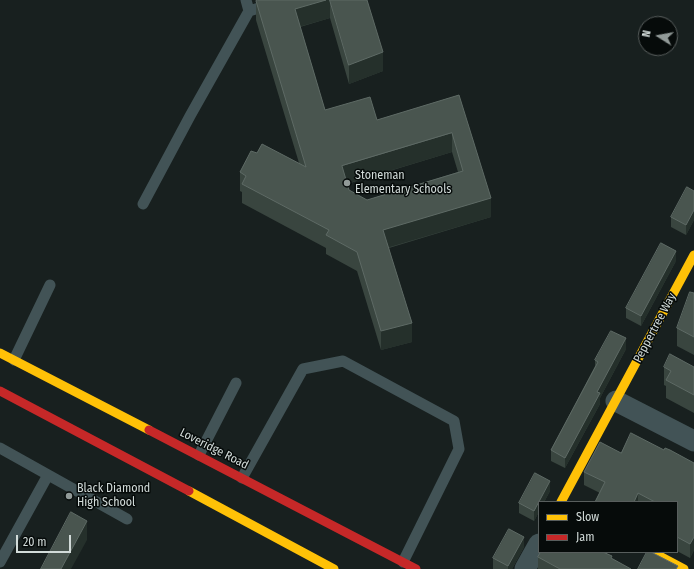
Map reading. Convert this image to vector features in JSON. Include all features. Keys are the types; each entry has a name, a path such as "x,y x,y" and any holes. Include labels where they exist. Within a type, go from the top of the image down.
{"main road":[{"name":"Peppertree Way","path":"562,501 690,270 694,255"},
{"name":"Loveridge Road","path":"0,353 416,569"},
{"path":"0,391 334,569"},
{"path":"654,553 684,569"}],"street":[{"path":"616,401 694,441"},
{"path":"525,569 538,546"}],"lane":[{"path":"246,0 249,11"},
{"path":"143,204 249,11 286,0"},
{"path":"14,360 50,284"},
{"path":"242,478 303,369 343,361 454,421 459,449 403,562"},
{"path":"199,455 236,383"},
{"path":"0,448 127,519"},
{"path":"0,562 48,474"}],"building":[{"path":"326,0 295,9 325,110 370,97 377,120 459,95 491,198 383,230 412,323 381,331 357,252 326,235 329,230 242,184 246,176 240,172 251,151 257,153 262,144 306,167 256,1","holes":["452,133 463,171 367,200 349,190 342,166"]},
{"path":"330,0 367,0 383,52 349,65"},
{"path":"687,187 694,191 694,210 686,225 671,217"},
{"path":"661,243 676,251 641,316 626,308"},
{"path":"690,292 694,293 694,337 677,328"},
{"path":"611,331 626,338 597,392 600,393 565,458 551,450 598,362 595,360"},
{"path":"670,354 694,367 694,395 666,380 671,371 664,367"},
{"path":"631,433 664,450 665,448 670,450 694,463 694,537 690,544 678,538 678,501 653,501 638,493 634,501 596,501 605,482 584,472 600,442 621,453"},
{"path":"535,473 550,481 534,511 519,503"},
{"path":"71,512 87,521 61,569 41,569"},
{"path":"509,529 524,537 508,566 493,558"},
{"path":"540,553 605,553 612,556 611,558 631,569 560,569 538,557"},
{"path":"646,553 653,553 678,566 676,569 638,569"}],"traffic: slow":[{"path":"562,501 694,255"},
{"path":"0,353 149,430"},
{"path":"189,491 334,569"},
{"path":"654,553 684,569"}],"traffic: jam":[{"path":"0,391 189,491"},
{"path":"149,430 416,569"}],"place":[{"name":"Stoneman Elementary Schools","path":"347,183"},
{"name":"Black Diamond High School","path":"69,496"}]}
